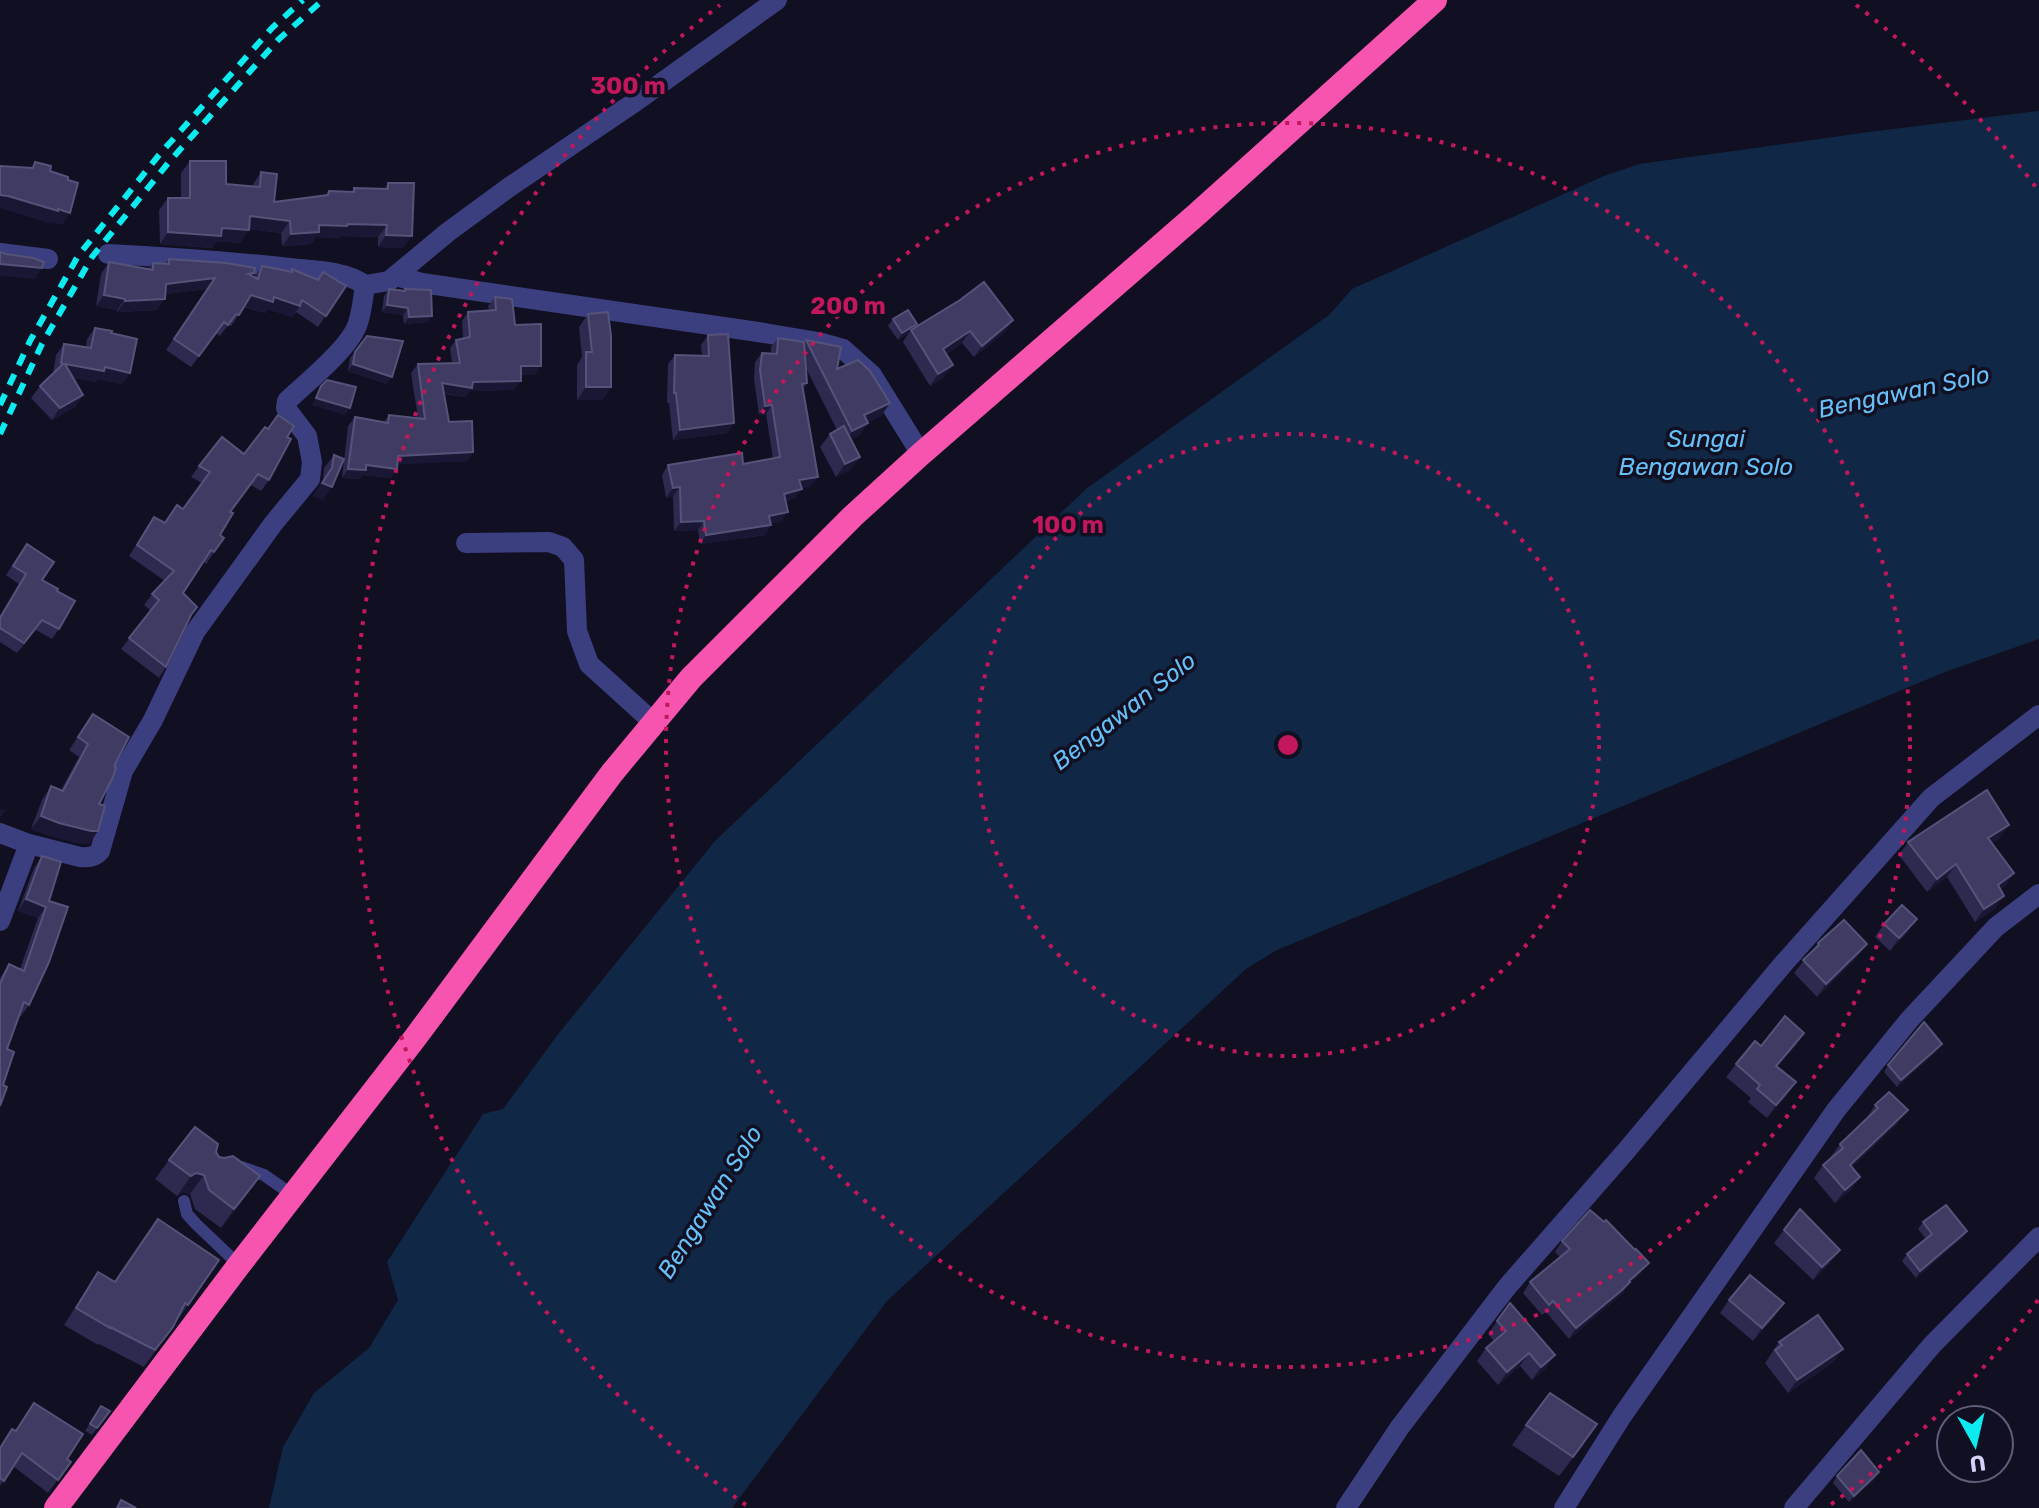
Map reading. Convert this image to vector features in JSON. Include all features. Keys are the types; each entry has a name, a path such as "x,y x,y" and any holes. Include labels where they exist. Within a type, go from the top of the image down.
{"highway":[{"path":"56,1508 415,1038 612,773 691,678 853,516 921,454 1196,215 1435,0"}],"street":[{"path":"108,254 207,259 331,273 354,278 365,285 384,283 508,188 777,0"},
{"path":"0,253 48,259"},
{"path":"396,276 422,283 773,334 843,349 872,375 921,454"},
{"path":"0,833 80,857 87,858 100,851 123,771 153,720 195,632 273,524 310,479 312,462 307,436 286,408 287,401 342,348 354,332 365,285"},
{"path":"466,543 549,542 563,547 574,560 577,631 589,664 654,723"},
{"path":"1346,1508 1400,1427 1507,1287 1784,963 1931,798 2039,715"},
{"path":"0,921 29,844"},
{"path":"1564,1508 1622,1416 1836,1110 1910,1019 1996,927 2039,894"},
{"path":"1794,1508 1932,1345 2039,1237"}],"lane":[{"path":"229,1166 264,1175 294,1196"},
{"path":"184,1201 187,1214 239,1265"}],"water":[{"name":"Sungai Bengawan Solo","path":"2039,111 2039,639 1945,672 1277,950 1246,969 887,1301 732,1508 269,1508 283,1447 314,1393 369,1348 398,1300 387,1262 483,1114 503,1109 559,1033 715,841 1086,489 1329,315 1352,289 1604,176 1639,164"}],"building":[{"path":"190,161 226,161 226,184 260,187 261,172 277,174 274,202 328,195 329,191 388,189 388,183 414,183 412,236 386,235 387,225 348,224 319,225 319,232 291,234 290,221 250,216 249,230 222,228 221,236 168,232 168,198 190,198"},
{"path":"35,162 51,166 50,171 78,183 70,213 0,195 0,166 33,168"},
{"path":"0,252 44,262 42,268 0,264"},
{"path":"169,259 255,268 254,273 248,274 258,279 262,266 292,272 292,269 318,280 323,272 346,286 326,316 302,300 300,306 274,297 273,302 251,295 239,315 236,314 228,325 224,322 199,356 174,339 215,278 166,284 165,299 125,301 104,295 109,262 153,270 153,263 169,264"},
{"path":"984,282 1013,320 982,346 970,331 943,349 953,365 938,374 911,330"},
{"path":"389,289 431,290 432,316 409,317 408,308 387,305"},
{"path":"495,297 512,299 515,325 541,324 541,366 521,366 521,381 473,382 472,388 442,383 449,422 472,421 473,452 398,456 397,469 366,465 366,470 348,469 355,417 388,423 389,415 425,419 418,364 460,363 456,340 470,337 468,312 496,310"},
{"path":"908,310 917,324 902,333 893,319"},
{"path":"608,312 611,387 586,387 586,352 592,352 588,314"},
{"path":"95,328 137,339 130,373 105,367 104,371 65,364 83,395 60,408 40,386 63,364 64,344 91,348"},
{"path":"728,334 734,423 680,430 674,393 675,355 709,356 708,335"},
{"path":"367,336 403,341 392,377 353,364 355,352"},
{"path":"778,338 804,342 807,383 802,384 818,477 799,480 802,489 784,494 788,512 769,516 771,525 706,535 704,521 681,522 680,487 673,488 668,465 742,453 743,464 780,457 772,405 765,406 760,370 762,353 777,354"},
{"path":"806,340 841,347 837,369 858,360 870,371 890,403 864,415 868,423 852,431"},
{"path":"327,380 356,387 350,408 316,398"},
{"path":"278,415 294,426 287,437 291,439 269,480 258,474 230,512 233,513 220,535 224,538 214,552 211,550 183,593 197,607 166,667 129,638 159,600 152,594 174,571 137,545 154,517 165,523 177,505 183,509 210,472 199,466 222,437 244,454"},
{"path":"844,426 860,457 845,464 830,434"},
{"path":"334,455 344,459 332,487 322,483 332,468"},
{"path":"27,544 54,562 42,580 75,601 59,629 42,620 24,643 0,628 0,618 26,574 13,566"},
{"path":"93,714 129,737 99,804 105,806 98,831 41,816 51,786 63,791 88,744 78,737"},
{"path":"1987,790 2009,825 1988,838 2014,873 1998,885 2004,896 1984,909 1956,864 1937,879 1908,842"},
{"path":"42,856 61,862 49,901 68,907 49,962 29,1005 24,1002 7,1049 14,1052 0,1106 0,984 9,964 24,971 46,907 26,899"},
{"path":"1902,905 1917,919 1899,938 1884,924"},
{"path":"1844,920 1867,944 1826,984 1803,960"},
{"path":"1785,1016 1804,1033 1776,1066 1796,1082 1776,1105 1757,1089 1760,1085 1736,1064 1755,1041 1761,1046"},
{"path":"1924,1022 1942,1044 1901,1080 1888,1065"},
{"path":"1889,1092 1908,1110 1850,1165 1860,1177 1845,1190 1823,1165 1843,1148 1840,1144 1878,1108 1875,1105"},
{"path":"195,1127 218,1144 216,1152 219,1157 233,1156 260,1176 234,1209 209,1190 204,1175 196,1173 191,1176 169,1160"},
{"path":"1946,1205 1967,1231 1920,1271 1907,1254 1932,1234 1923,1222"},
{"path":"1800,1209 1840,1250 1822,1267 1784,1230"},
{"path":"1590,1210 1604,1222 1606,1220 1649,1263 1576,1328 1553,1301 1549,1305 1530,1282 1570,1249 1562,1241"},
{"path":"158,1219 219,1260 188,1305 185,1303 173,1327 155,1350 76,1308 98,1272 115,1282"},
{"path":"1750,1275 1784,1303 1762,1328 1729,1300"},
{"path":"1510,1303 1555,1355 1541,1367 1529,1353 1507,1372 1486,1348 1506,1331 1497,1321"},
{"path":"1818,1315 1843,1349 1797,1380 1775,1350 1782,1345 1779,1342"},
{"path":"1550,1393 1597,1424 1573,1457 1526,1425"},
{"path":"34,1403 83,1434 67,1459 71,1462 58,1480 22,1453 4,1481 0,1478 0,1448 12,1429 16,1431"},
{"path":"101,1406 110,1411 97,1428 90,1424"},
{"path":"1861,1450 1879,1472 1854,1496 1837,1476"},
{"path":"121,1500 136,1508 117,1508"}],"railway":[{"path":"0,405 30,341 78,256 159,155 272,28 303,0"},
{"path":"0,434 42,344 92,257 169,162 279,39 323,0"}],"water label":[{"name":"Bengawan Solo","path":"1904,392"},
{"name":"Bengawan Solo","path":"1124,711"},
{"name":"Bengawan Solo","path":"710,1202"}]}
